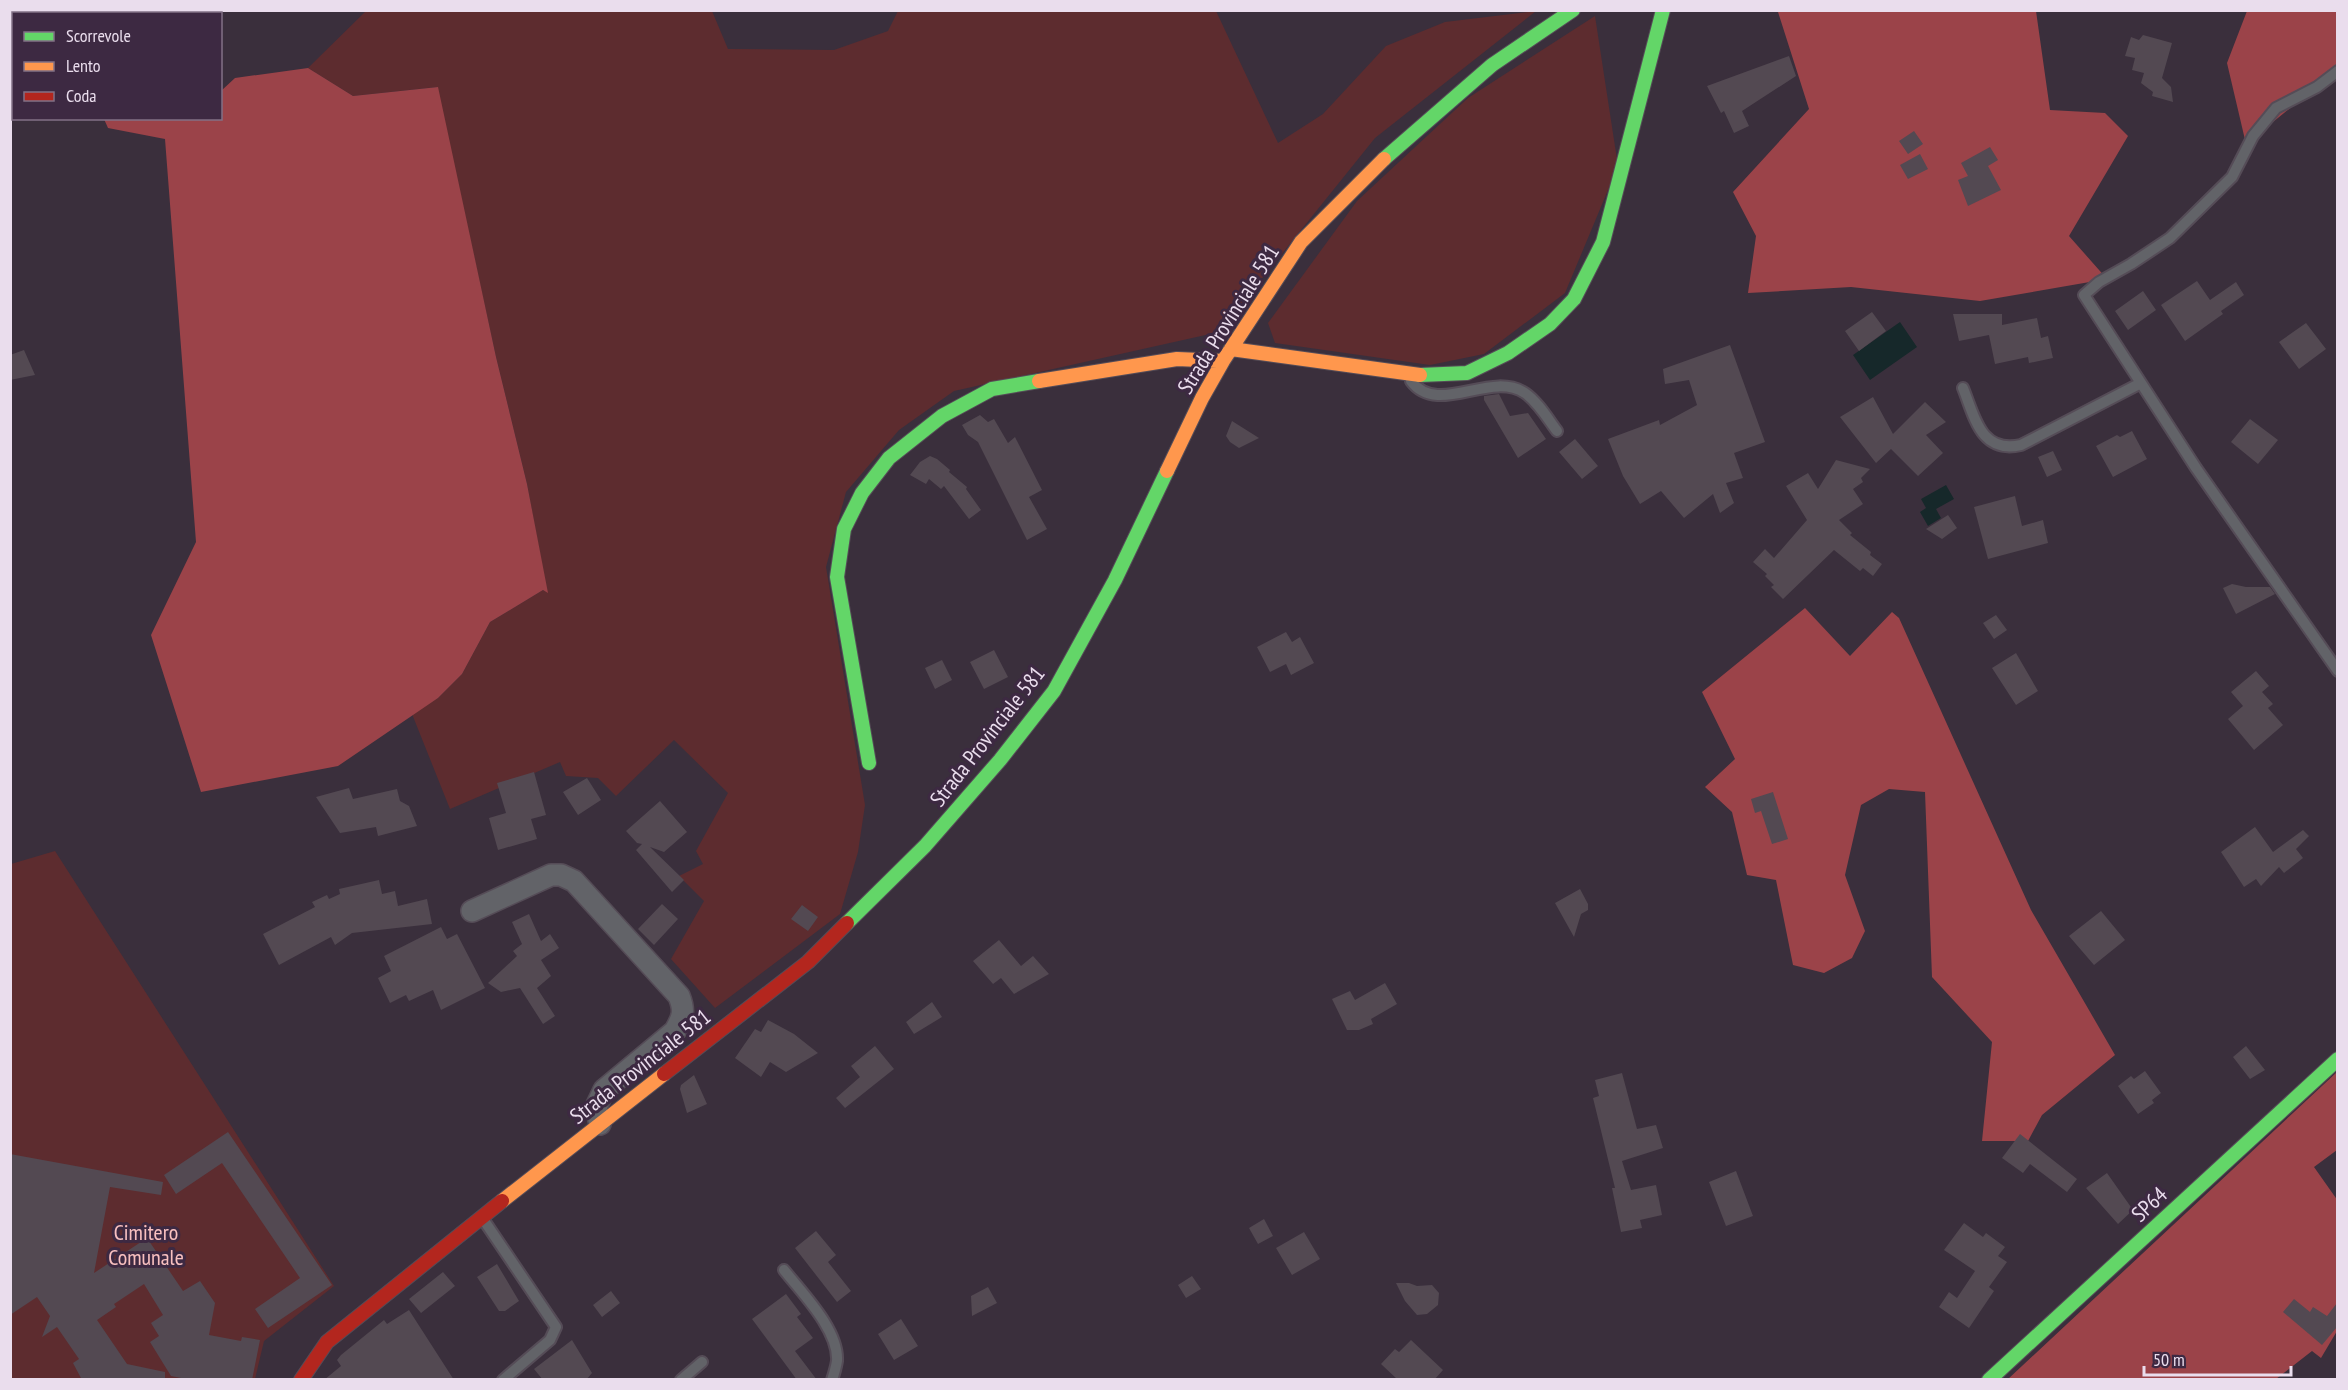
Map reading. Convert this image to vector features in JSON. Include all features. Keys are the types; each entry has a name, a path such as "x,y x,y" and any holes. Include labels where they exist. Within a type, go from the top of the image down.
{"main road":[{"name":"Strada Provinciale 581","path":"301,1380 327,1342 481,1216 808,962 925,846 1000,760 1054,692 1115,580 1202,398 1223,361 1301,242 1391,152 1492,65 1573,10"},
{"path":"1231,349 1425,375 1467,373 1508,353 1541,330 1574,299 1602,242 1663,10"},
{"path":"869,763 837,577 844,530 862,493 889,458 942,416 992,389 1177,359 1223,361"},
{"name":"SP64","path":"1989,1380 2337,1059"}],"street":[{"path":"472,911 551,875 561,875 574,882 679,996 684,1008 675,1031 604,1090 596,1107 600,1124"}],"lane":[{"path":"2337,71 2317,87 2276,108 2253,136 2232,177 2170,238 2099,282 2084,295 2196,468 2337,671"},
{"path":"1407,373 1413,384 1423,392 1439,396 1495,386 1512,387 1526,393 1557,431"},
{"path":"1963,388 1985,438 1996,445 2012,447 2021,445 2141,383"},
{"path":"481,1216 556,1327 550,1340 503,1380"},
{"path":"784,1270 812,1305 835,1341 837,1361 832,1380"},
{"path":"681,1380 702,1362"}],"green space":[{"path":"366,11 712,11 728,49 834,50 888,31 898,11 1216,11 1278,143 1323,114 1386,46 1445,22 1536,11 1375,138 1219,332 954,391 899,430 846,492 826,567 865,805 858,852 840,914 715,1008 671,959 704,901 679,876 703,864 696,851 728,793 674,740 616,796 598,778 566,776 560,762 450,809 412,714 438,698 462,674 490,622 543,590 547,592 527,484 496,357 437,87 353,96 308,68"},
{"path":"1595,16 1618,166 1565,293 1484,354 1430,365 1275,343 1268,323 1357,201 1468,98"},
{"name":"Cimitero Comunale","path":"55,851 334,1286 264,1341 255,1379 11,1380 11,864"}],"shaded area":[{"path":"2036,11 2050,110 2105,113 2128,136 2069,236 2107,279 1980,301 1851,287 1748,293 1756,236 1733,192 1809,109 1778,12"},
{"path":"2247,11 2337,11 2337,67 2332,74 2246,144 2227,63"},
{"path":"308,68 353,96 438,87 496,357 527,484 548,593 543,590 490,622 462,674 438,698 338,766 201,792 151,635 196,542 165,139 108,128 104,120 222,120 222,90 235,78"},
{"path":"1900,322 1917,347 1870,380 1853,355"},
{"path":"1946,485 1954,499 1936,509 1941,518 1928,526 1920,512 1926,508 1921,499"},
{"path":"1805,608 1850,656 1892,612 1899,618 2031,910 2115,1055 2042,1115 2028,1141 1982,1141 1992,1042 1932,977 1925,792 1889,789 1861,805 1845,875 1865,931 1852,958 1824,973 1793,965 1776,880 1747,875 1732,812 1705,787 1735,759 1702,692"},
{"path":"2337,1072 2337,1150 2314,1167 2338,1201 2337,1331 2321,1358 2312,1351 2276,1379 2007,1380"}],"building":[{"path":"2143,35 2172,43 2162,78 2171,87 2173,102 2152,96 2153,92 2141,83 2144,73 2132,70 2135,58 2125,56 2131,37 2139,40"},
{"path":"1789,56 1796,76 1742,111 1749,126 1734,133 1724,111 1721,113 1707,86"},
{"path":"1914,131 1923,144 1908,154 1899,141"},
{"path":"1990,147 1998,160 1988,166 2001,190 1968,206 1958,180 1968,176 1961,163"},
{"path":"1920,154 1928,169 1908,179 1900,165"},
{"path":"2197,281 2210,300 2236,282 2244,295 2221,311 2223,314 2185,341 2161,305"},
{"path":"2143,291 2156,310 2128,330 2115,311"},
{"path":"1872,312 1886,331 1859,351 1845,331"},
{"path":"1953,314 2002,314 2002,325 2037,318 2041,338 2048,336 2053,358 2029,363 2028,357 1995,364 1989,335 1959,341"},
{"path":"2306,323 2326,349 2299,369 2279,342"},
{"path":"1730,345 1765,442 1734,453 1743,478 1726,483 1734,503 1720,513 1713,494 1684,518 1661,491 1640,504 1623,476 1608,439 1659,420 1660,425 1697,405 1689,380 1665,384 1663,369"},
{"path":"24,350 35,375 10,380 10,355"},
{"path":"1499,394 1510,416 1528,413 1546,439 1518,458 1484,400 1484,396"},
{"path":"1873,397 1893,434 1925,402 1946,422 1926,435 1943,453 1918,476 1891,449 1876,463 1840,417"},
{"path":"980,415 988,422 994,419 1008,443 1015,437 1042,490 1029,497 1047,529 1027,540 978,442 968,435 962,425"},
{"path":"2250,419 2278,440 2258,464 2231,442"},
{"path":"1232,421 1259,438 1239,448 1226,436"},
{"path":"2132,431 2147,459 2113,477 2096,446 2117,435 2120,437"},
{"path":"1575,439 1598,466 1582,479 1559,452"},
{"path":"2053,451 2062,470 2047,477 2038,457"},
{"path":"930,456 937,459 967,487 966,489 981,510 969,519 944,486 941,489 929,479 926,484 910,475 920,462"},
{"path":"1836,460 1870,469 1861,478 1863,482 1853,489 1863,504 1839,520 1852,533 1850,535 1882,564 1873,576 1863,568 1860,571 1834,550 1783,599 1771,587 1774,585 1765,576 1767,574 1753,562 1765,549 1774,558 1807,520 1786,486 1808,473 1818,489"},
{"path":"2015,496 2022,526 2043,520 2048,543 1988,559 1974,507"},
{"path":"1948,515 1957,528 1942,539 1926,529"},
{"path":"2232,584 2246,587 2270,587 2275,594 2236,614 2223,588"},
{"path":"1996,615 2007,630 1994,639 1983,623"},
{"path":"1286,632 1292,642 1300,637 1314,663 1291,675 1286,664 1270,672 1257,647"},
{"path":"994,650 1008,677 984,689 970,662"},
{"path":"2016,653 2038,691 2016,705 1992,668"},
{"path":"942,660 952,680 935,689 925,668"},
{"path":"2256,671 2269,686 2262,692 2273,704 2268,708 2283,725 2254,750 2228,719 2243,706 2231,692"},
{"path":"534,772 546,815 531,819 537,839 498,850 489,818 506,813 497,783"},
{"path":"587,778 601,800 578,815 563,792"},
{"path":"349,788 353,799 397,789 400,801 409,806 417,826 378,836 376,827 340,833 316,797"},
{"path":"1773,792 1788,839 1772,844 1761,811 1755,813 1751,799"},
{"path":"660,801 687,832 664,852 650,847 684,880 672,892 636,850 642,844 637,843 626,831"},
{"path":"2255,827 2273,852 2303,830 2309,836 2296,849 2303,858 2284,873 2279,867 2261,886 2256,879 2244,887 2221,852"},
{"path":"379,880 382,894 395,891 398,906 427,899 432,924 352,933 335,945 331,937 279,965 263,934 315,907 312,902 327,895 329,899 340,894 339,889"},
{"path":"1580,889 1588,904 1588,910 1581,914 1574,937 1555,903"},
{"path":"662,904 678,919 654,945 638,929"},
{"path":"802,905 818,917 808,931 791,919"},
{"path":"2101,911 2125,940 2094,965 2069,936"},
{"path":"529,914 541,941 550,934 559,948 541,960 551,976 537,988 555,1016 543,1024 520,988 501,992 488,983 517,956 513,951 522,944 512,922"},
{"path":"441,927 447,939 457,934 485,988 441,1010 433,990 409,1001 406,995 390,1003 378,978 391,971 384,956"},
{"path":"999,940 1021,966 1033,956 1049,974 1014,994 1001,978 993,984 973,961"},
{"path":"1385,983 1397,1004 1371,1019 1373,1024 1359,1030 1347,1030 1332,999 1350,991 1355,1000"},
{"path":"932,1002 942,1017 914,1034 906,1022"},
{"path":"768,1020 794,1034 818,1053 786,1072 770,1062 761,1077 735,1058 755,1029 761,1032"},
{"path":"875,1046 894,1069 845,1108 836,1098 860,1077 851,1066"},
{"path":"2246,1046 2265,1070 2250,1079 2233,1057"},
{"path":"2145,1071 2161,1093 2152,1100 2154,1103 2138,1114 2118,1086 2131,1076 2134,1079"},
{"path":"1622,1073 1637,1129 1656,1125 1663,1148 1622,1161 1631,1190 1656,1185 1662,1215 1640,1220 1642,1228 1621,1232 1612,1188 1615,1188 1593,1098 1599,1096 1595,1080"},
{"path":"694,1075 707,1104 687,1113 680,1089 681,1085"},
{"path":"228,1132 332,1285 268,1328 255,1309 300,1278 222,1163 176,1194 164,1175"},
{"path":"2020,1134 2077,1179 2067,1192 2030,1164 2023,1173 2002,1158"},
{"path":"10,1154 163,1182 161,1195 110,1187 94,1273 147,1238 183,1291 200,1281 215,1303 209,1335 241,1341 242,1337 260,1340 252,1380 191,1380 171,1376 150,1342 159,1336 151,1323 163,1315 144,1284 114,1304 116,1307 97,1320 127,1364 165,1372 165,1380 82,1380 73,1363 79,1359 57,1327 42,1337 50,1316 37,1297 10,1315"},
{"path":"1736,1171 1753,1216 1726,1226 1709,1182"},
{"path":"2107,1173 2133,1210 2118,1224 2086,1188"},
{"path":"1264,1219 1273,1236 1258,1244 1249,1228"},
{"path":"1964,1223 1983,1237 1986,1233 2005,1247 1998,1256 2007,1262 1989,1287 1994,1291 1969,1328 1939,1307 1949,1292 1957,1298 1975,1271 1944,1250"},
{"path":"816,1231 836,1255 828,1262 851,1291 837,1302 795,1248"},
{"path":"1304,1232 1320,1259 1292,1275 1276,1248"},
{"path":"497,1264 519,1301 505,1311 499,1311 477,1277"},
{"path":"443,1272 455,1286 421,1313 409,1299"},
{"path":"1192,1276 1201,1289 1186,1298 1178,1285"},
{"path":"1396,1283 1409,1283 1417,1286 1432,1285 1439,1293 1438,1305 1427,1314 1417,1315 1405,1301"},
{"path":"988,1287 997,1303 972,1316 971,1296"},
{"path":"611,1291 620,1303 602,1317 593,1305"},
{"path":"786,1294 801,1314 797,1317 813,1338 795,1351 817,1380 797,1380 752,1319"},
{"path":"2294,1299 2310,1312 2313,1307 2327,1316 2337,1303 2337,1327 2322,1345 2283,1312"},
{"path":"409,1310 454,1380 324,1380 341,1366 337,1360 341,1355 384,1320 387,1324"},
{"path":"901,1319 918,1346 894,1360 878,1334"},
{"path":"572,1340 592,1373 586,1380 543,1380 534,1369"},
{"path":"1411,1340 1443,1370 1434,1380 1398,1380 1381,1364 1395,1349 1399,1352"}],"traffic: fast":[{"path":"1384,159 1492,65 1573,10"},
{"path":"1420,375 1467,373 1508,353 1550,324 1574,299 1603,242 1663,10"},
{"path":"869,763 837,577 844,529 862,493 889,458 942,416 992,389 1039,381"},
{"path":"847,923 925,846 1000,760 1054,691 1115,580 1167,471"},
{"path":"1989,1380 2338,1059"}],"traffic: slow":[{"path":"1167,471 1202,398 1223,361 1301,242 1384,159"},
{"path":"1231,349 1420,375"},
{"path":"1039,381 1177,359 1223,361"},
{"path":"502,1201 664,1074"}],"traffic: jam":[{"path":"664,1074 808,962 847,923"},
{"path":"301,1380 327,1342 502,1201"}]}
